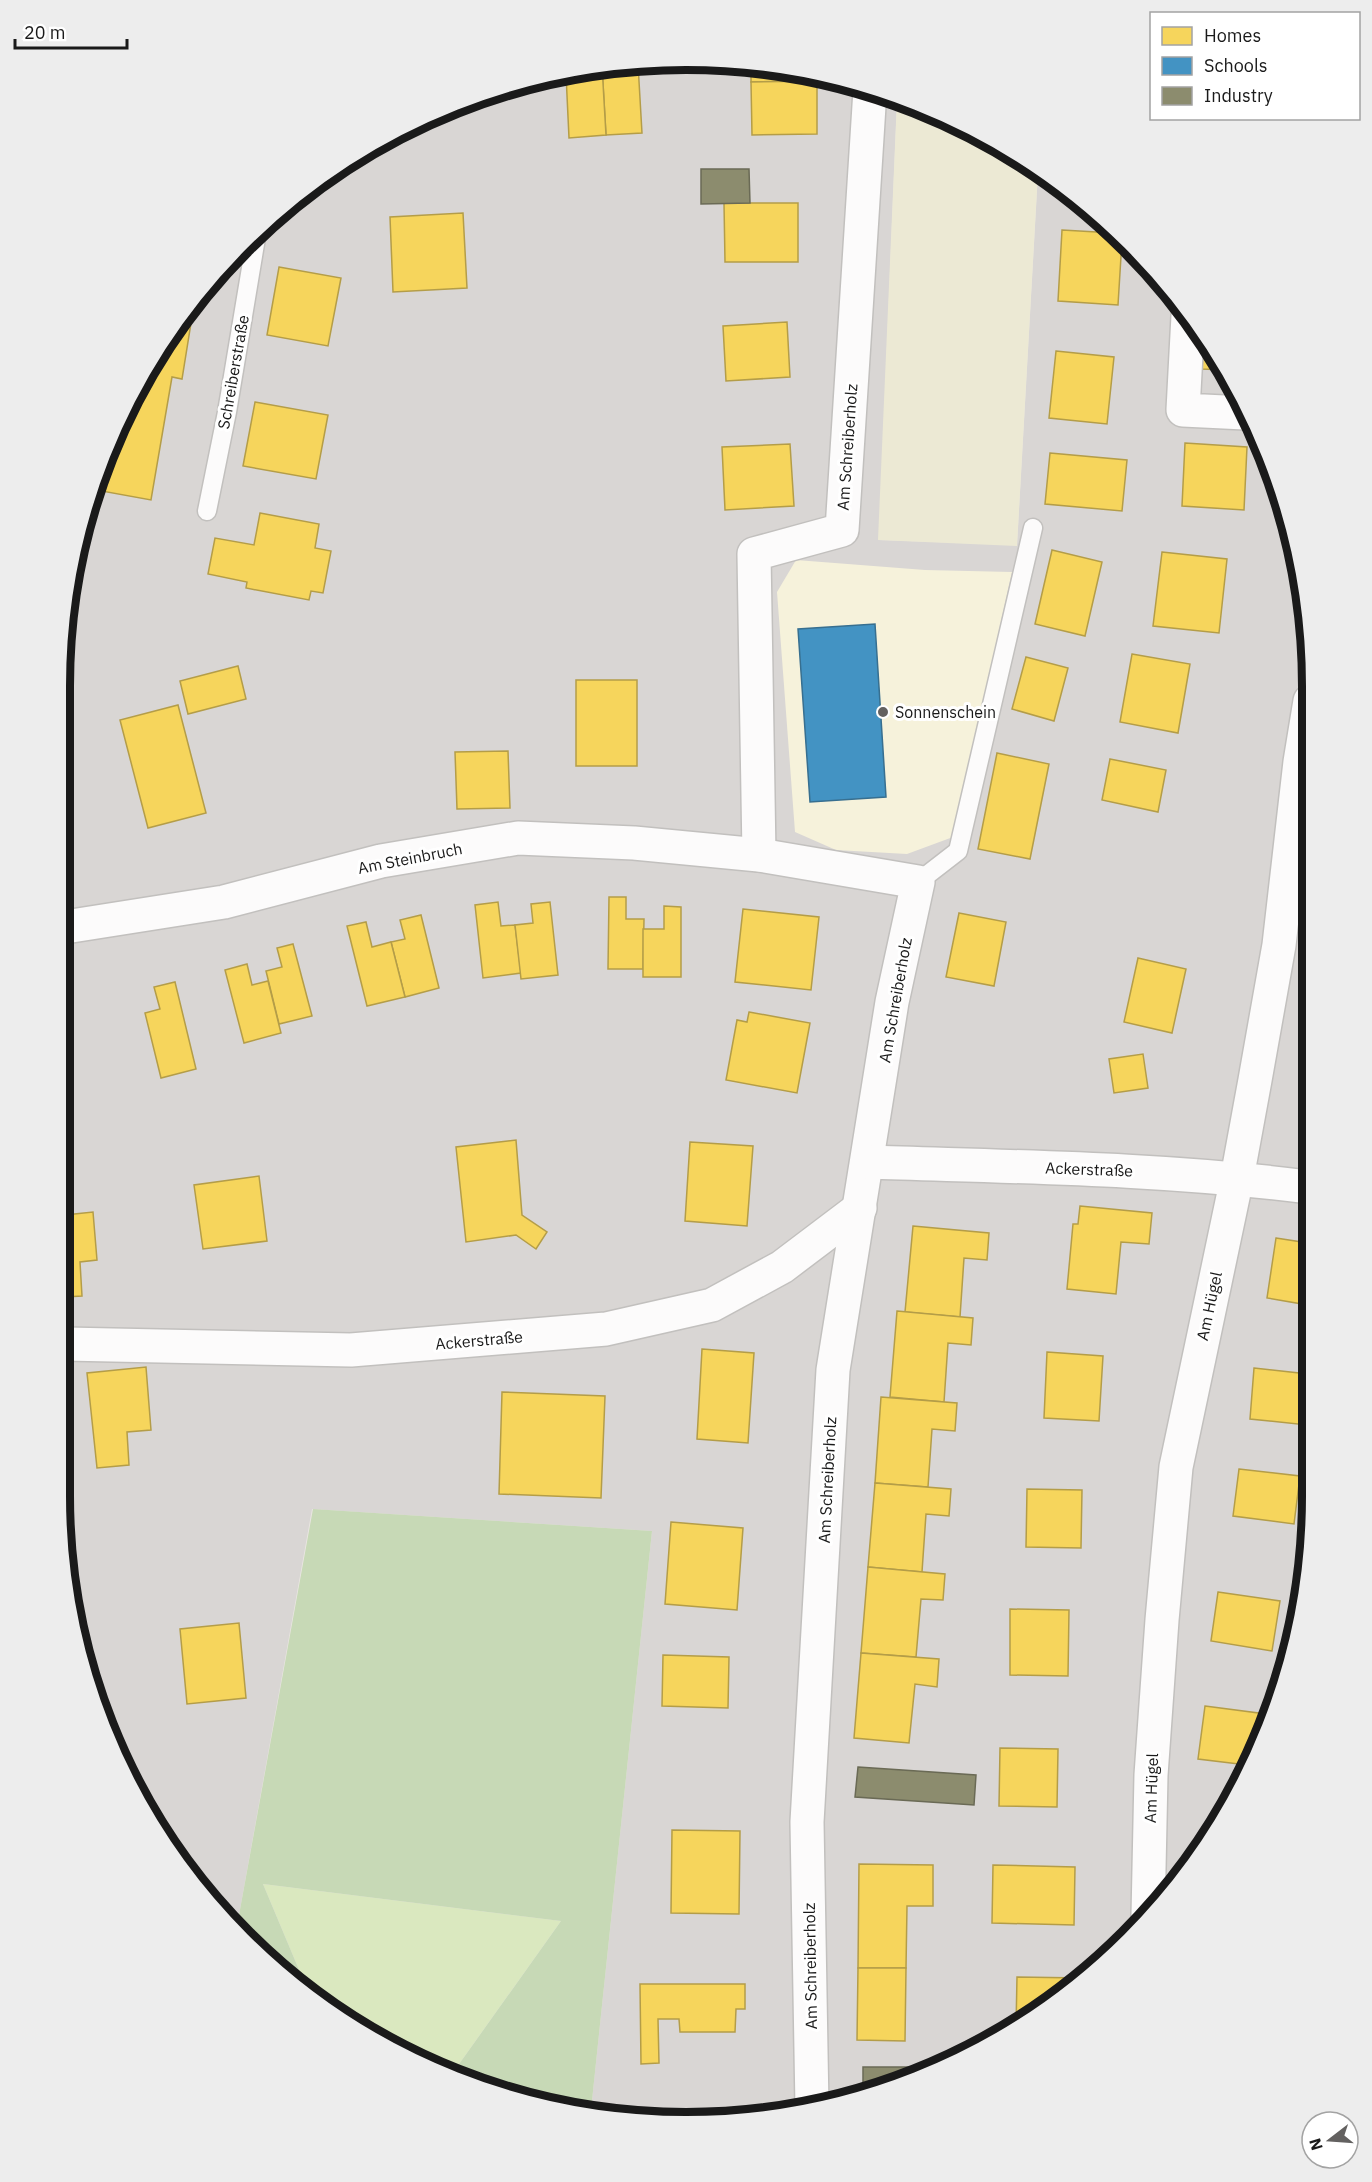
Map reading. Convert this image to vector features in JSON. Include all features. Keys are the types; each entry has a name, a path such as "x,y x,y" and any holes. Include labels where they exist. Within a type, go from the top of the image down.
{"street":[{"name":"Am Schreiberholz","path":"759,855 754,554 842,530 869,99"},
{"path":"1187,329 1183,410 1237,413"},
{"name":"Am Hügel","path":"1148,1903 1151,1775 1176,1467 1214,1278 1237,1178 1279,945 1302,750"},
{"name":"Am Steinbruch","path":"70,926 224,902 381,861 518,838 634,843 759,855"},
{"path":"759,855 918,882"},
{"name":"Am Schreiberholz","path":"812,2099 808,1810 833,1370 892,1002 918,882"},
{"name":"Ackerstraße","path":"868,1162 1141,1170 1302,1186"},
{"name":"Ackerstraße","path":"70,1344 351,1350 606,1329 712,1305 782,1267 860,1208"}],"lane":[{"name":"Schreiberstraße","path":"207,511 227,412 254,248"},
{"path":"918,882 958,851 1033,528"}],"shaded area":[{"path":"686,70 766,76 806,82 884,103 897,108 879,540 1017,545 1037,181 1092,223 1121,251 1149,280 1198,344 1219,378 1255,450 1281,527 1296,606 1302,686 1302,1496 1296,1576 1290,1616 1269,1694 1255,1732 1219,1804 1198,1838 1149,1902 1092,1959 1028,2008 994,2029 922,2065 845,2091 806,2100 726,2110 686,2112 592,2104 652,1531 312,1509 239,1915 236,1916 223,1902 174,1838 153,1804 117,1732 91,1655 82,1616 72,1536 70,1496 70,686 76,606 82,566 103,488 117,450 153,378 174,344 223,280 280,223 311,198 344,174 414,134 450,117 527,91 566,82 646,72"},
{"path":"897,108 958,134 994,153 1037,181 1017,546 878,540"},
{"name":"Sonnenschein","path":"796,560 925,570 1012,572 953,837 907,854 836,850 795,832 777,592"}],"green space":[{"path":"313,1509 652,1531 592,2104 527,2091 457,2067 561,1921 263,1884 302,1977 251,1931 236,1916 239,1915"},
{"path":"263,1884 561,1921 457,2067 378,2029 344,2008 302,1977"}],"building: Homes":[{"path":"639,73 642,133 606,135 603,77"},
{"path":"751,74 801,81 751,82"},
{"path":"603,77 606,135 569,138 566,82"},
{"path":"801,81 817,85 817,134 752,135 751,82"},
{"path":"724,203 798,203 798,262 725,262"},
{"path":"463,213 467,288 393,292 390,217"},
{"path":"1062,230 1102,232 1121,251 1118,305 1058,301"},
{"path":"279,267 341,278 328,346 267,335"},
{"path":"787,322 790,377 726,381 723,326"},
{"path":"191,323 182,379 172,377 151,500 102,491 117,450 153,378 174,344"},
{"path":"1056,351 1114,357 1107,424 1049,418"},
{"path":"1203,352 1214,369 1202,369"},
{"path":"255,402 328,415 316,479 243,466"},
{"path":"1185,443 1247,447 1244,510 1182,506"},
{"path":"790,444 794,506 725,510 722,447"},
{"path":"1050,453 1127,460 1122,511 1045,504"},
{"path":"260,513 319,524 315,548 331,551 323,593 311,591 309,600 246,588 247,582 208,574 215,538 254,545"},
{"path":"1052,550 1102,562 1085,636 1035,624"},
{"path":"1162,552 1227,559 1219,633 1153,626"},
{"path":"1132,654 1190,664 1178,733 1120,722"},
{"path":"1026,657 1068,668 1054,721 1012,709"},
{"path":"238,666 246,699 188,714 180,681"},
{"path":"576,680 637,680 637,766 576,766"},
{"path":"178,705 206,813 148,828 120,720"},
{"path":"508,751 510,808 457,809 455,752"},
{"path":"997,753 1049,764 1030,859 978,849"},
{"path":"1110,759 1166,770 1158,812 1102,800"},
{"path":"609,897 626,897 626,919 644,919 643,969 608,969"},
{"path":"498,902 501,926 515,925 521,973 483,978 475,905"},
{"path":"550,902 558,975 521,979 515,925 533,923 531,904"},
{"path":"664,906 681,907 681,977 643,977 643,929 664,929"},
{"path":"743,909 819,917 811,990 735,982"},
{"path":"959,913 1006,922 994,986 946,977"},
{"path":"421,915 439,988 405,997 391,942 405,939 400,920"},
{"path":"366,922 372,947 391,942 405,997 367,1006 347,926"},
{"path":"293,944 312,1016 279,1024 266,971 282,967 277,948"},
{"path":"1138,958 1186,969 1172,1033 1124,1022"},
{"path":"247,964 252,985 268,981 281,1033 244,1043 225,970"},
{"path":"175,982 196,1069 161,1078 145,1013 160,1009 154,987"},
{"path":"749,1012 810,1023 797,1093 726,1080 737,1020 747,1022"},
{"path":"1143,1054 1148,1088 1114,1093 1109,1059"},
{"path":"516,1140 522,1215 547,1232 536,1249 516,1235 466,1242 456,1147"},
{"path":"690,1142 753,1146 747,1226 685,1221"},
{"path":"259,1176 267,1241 203,1249 194,1185"},
{"path":"1080,1206 1152,1213 1149,1244 1121,1242 1116,1294 1067,1289 1073,1224 1078,1224"},
{"path":"93,1212 97,1260 80,1262 82,1296 70,1297 70,1214"},
{"path":"913,1226 989,1233 987,1260 964,1258 960,1317 905,1312"},
{"path":"1276,1238 1302,1242 1302,1304 1267,1298"},
{"path":"897,1311 973,1318 971,1345 948,1343 944,1402 890,1397"},
{"path":"702,1349 754,1353 748,1443 697,1439"},
{"path":"1047,1352 1103,1356 1099,1421 1044,1418"},
{"path":"146,1367 151,1430 127,1432 129,1465 97,1468 87,1373"},
{"path":"1254,1368 1302,1373 1302,1424 1250,1419"},
{"path":"502,1392 605,1396 601,1498 499,1494"},
{"path":"881,1397 957,1403 955,1431 932,1429 928,1487 875,1483"},
{"path":"1239,1469 1300,1476 1294,1524 1233,1516"},
{"path":"875,1483 951,1489 949,1516 926,1514 922,1572 868,1567"},
{"path":"1027,1489 1082,1490 1081,1548 1026,1547"},
{"path":"671,1522 743,1528 737,1610 665,1604"},
{"path":"868,1567 945,1574 943,1600 921,1599 916,1657 861,1653"},
{"path":"1218,1592 1280,1601 1272,1651 1211,1641"},
{"path":"1010,1609 1069,1610 1068,1676 1010,1675"},
{"path":"239,1623 246,1698 187,1704 180,1629"},
{"path":"861,1653 939,1659 937,1687 915,1684 909,1743 854,1738"},
{"path":"663,1655 729,1657 728,1708 662,1706"},
{"path":"1205,1706 1262,1713 1240,1764 1198,1759"},
{"path":"1000,1748 1058,1749 1057,1807 999,1806"},
{"path":"672,1830 740,1831 739,1914 671,1913"},
{"path":"859,1864 933,1865 933,1906 907,1906 906,1968 858,1968"},
{"path":"993,1865 1075,1867 1074,1925 992,1923"},
{"path":"858,1968 906,1968 905,2041 857,2040"},
{"path":"1017,1977 1069,1978 1028,2008 1016,2015"},
{"path":"640,1984 745,1984 745,2009 736,2009 735,2032 680,2032 679,2019 658,2019 659,2063 641,2064"}],"building: Schools":[{"path":"875,624 886,797 810,802 798,629"}],"building: Industry":[{"path":"701,169 749,169 750,203 701,204"},
{"path":"858,1767 976,1775 974,1805 855,1797"},
{"path":"863,2067 917,2067 884,2079 863,2085"}],"place":[{"name":"Sonnenschein","path":"883,712"}]}
